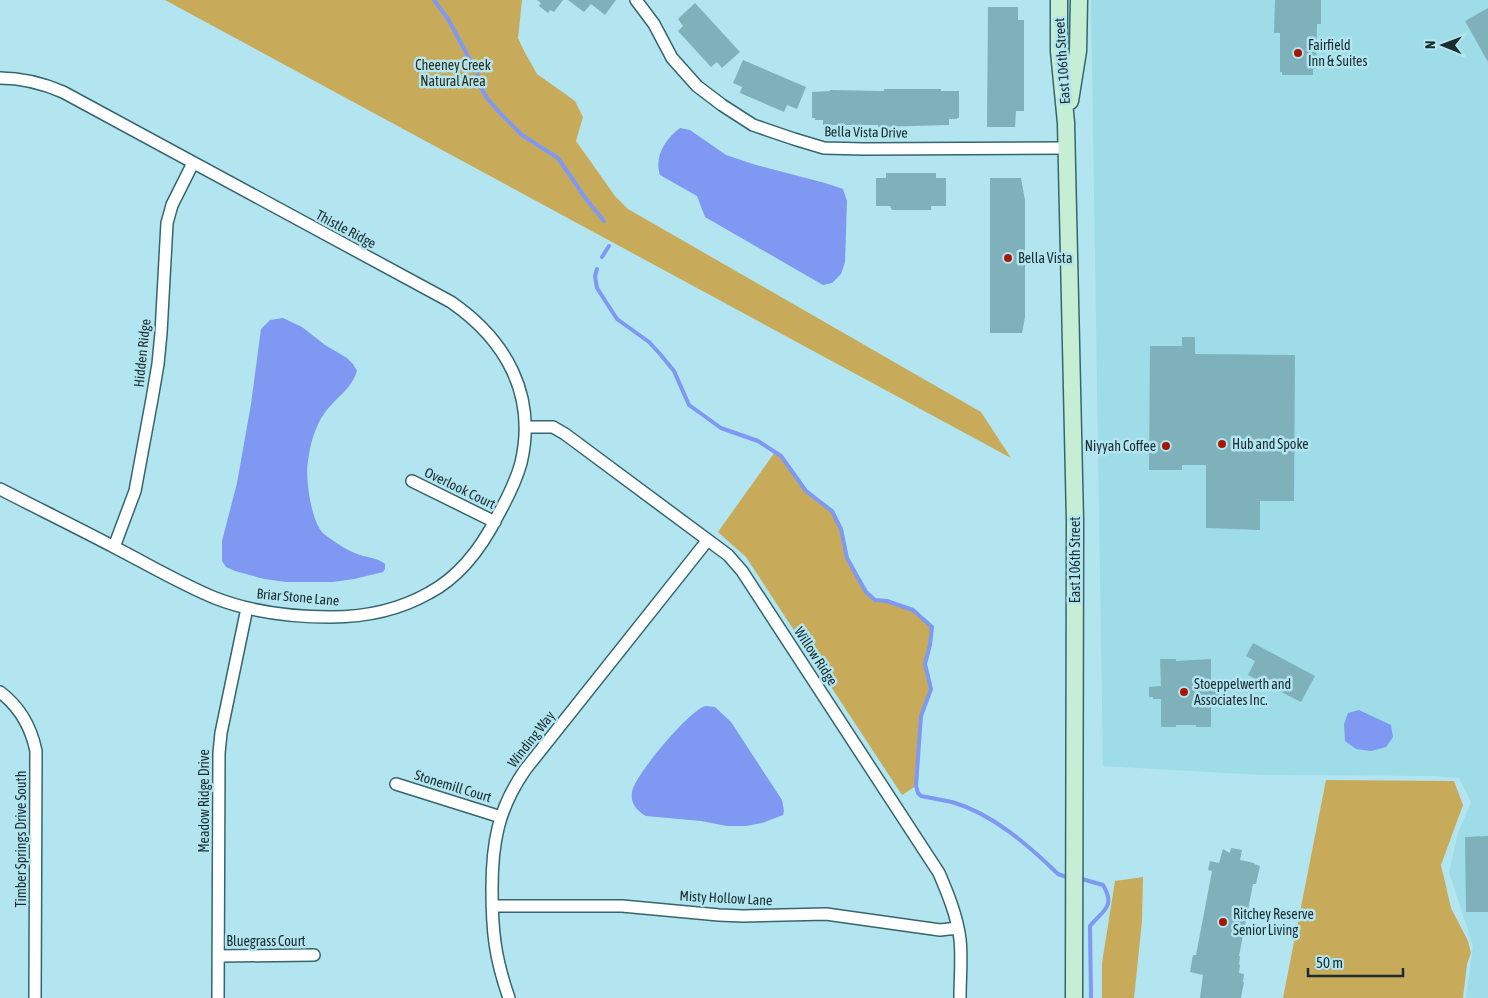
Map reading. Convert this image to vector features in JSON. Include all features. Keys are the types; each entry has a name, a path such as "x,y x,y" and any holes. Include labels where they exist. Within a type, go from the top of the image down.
{"main road":[{"name":"East 106th Street","path":"1059,0 1060,51 1066,123 1075,521 1074,998"},
{"name":"East 106th Street","path":"1066,123 1078,51 1079,0"}],"street":[{"name":"Bella Vista Drive","path":"636,0 654,24 672,58 697,86 753,125 824,148 1066,148"},
{"name":"Thistle Ridge","path":"0,78 25,79 63,92 451,302 470,316 485,330 507,360 516,380 522,402 525,428 524,446 510,492 495,522"},
{"name":"Hidden Ridge","path":"114,547 136,491 158,364 167,223 172,205 193,163"},
{"name":"Willow Ridge","path":"525,428 553,428 565,434 728,555 742,571 939,873 949,895 958,928 960,942 960,998"},
{"name":"Overlook Court","path":"412,481 495,522"},
{"name":"Briar Stone Lane","path":"0,489 203,593 247,608 276,613 334,617 362,615 398,607 430,593 448,580 480,548 495,522"},
{"name":"Winding Way","path":"509,998 499,970 494,948 492,906 492,857 508,796 524,770 707,541"},
{"name":"Meadow Ridge Drive","path":"218,998 219,753 221,733 247,608"},
{"name":"Timber Springs Drive South","path":"0,692 16,707 26,722 36,751 35,998"},
{"name":"Stonemill Court","path":"396,784 501,817"},
{"name":"Misty Hollow Lane","path":"492,906 630,906 735,916 826,914 940,930 958,928"},
{"name":"Bluegrass Court","path":"219,956 314,955"}],"shaded area":[{"path":"1091,0 1488,0 1488,998 1466,998 1473,946 1449,872 1458,833 1471,802 1459,778 1432,776 1261,775 1103,766"}],"green space":[{"name":"Cheeney Creek Natural Area","path":"165,0 522,0 518,38 524,51 537,74 575,101 583,117 576,141 615,196 628,209 981,412 1011,458"},
{"path":"775,452 806,491 832,511 841,529 847,558 866,592 875,600 887,601 913,610 932,627 925,664 931,689 921,716 916,786 902,795 746,557 718,532"},
{"path":"1326,780 1454,781 1463,805 1441,865 1451,908 1468,941 1471,953 1467,964 1463,998 1283,998"},
{"path":"1143,877 1142,921 1134,998 1102,998 1102,963 1115,881"}],"water":[{"path":"680,128 690,130 726,155 843,189 847,201 845,262 841,274 832,283 823,285 705,217 697,196 660,175 658,162 662,149 670,137"},
{"path":"283,318 302,327 325,345 347,358 357,371 347,389 328,408 316,430 307,468 308,488 312,510 319,528 324,534 351,551 382,562 385,564 383,572 333,582 286,582 264,579 235,571 226,567 222,561 222,541 237,483 251,404 261,329 270,320"},
{"path":"706,706 715,707 731,722 782,800 783,815 762,823 746,826 727,826 701,821 646,816 635,806 632,800 632,792 642,772 688,718"},
{"path":"1359,710 1391,725 1393,737 1386,747 1371,751 1356,749 1345,741 1344,724 1348,713"}],"building":[{"path":"537,0 563,0 554,12 550,10 548,13 539,6 541,3"},
{"path":"568,0 616,0 605,15 591,4 584,12"},
{"name":"Fairfield Inn & Suites","path":"1275,0 1321,0 1321,24 1317,24 1316,69 1313,69 1313,75 1282,75 1282,72 1280,72 1280,33 1274,33"},
{"path":"695,3 740,52 722,68 717,62 711,67 678,31 683,26 678,19"},
{"path":"988,7 1018,7 1018,20 1024,20 1024,111 1016,111 1015,127 987,127"},
{"path":"1488,8 1488,62 1465,21"},
{"path":"743,60 806,87 797,109 787,105 784,112 740,93 742,87 733,83"},
{"path":"884,89 941,89 941,91 959,91 959,118 949,119 949,125 878,127 878,125 823,125 823,120 812,118 812,92 830,90 884,91"},
{"path":"886,173 936,173 936,178 946,178 946,206 931,206 931,210 892,210 890,206 876,206 876,178 886,178"},
{"name":"Bella Vista","path":"990,178 1021,178 1025,200 1025,317 1022,333 990,333"},
{"name":"Hub and Spoke","path":"1182,337 1195,337 1195,354 1295,355 1294,501 1260,501 1260,530 1206,528 1206,465 1182,465 1182,470 1149,470 1150,346 1182,346"},
{"path":"1253,643 1315,676 1301,702 1248,675 1255,661 1246,656"},
{"name":"Stoeppelwerth and Associates Inc.","path":"1160,659 1176,659 1176,661 1211,659 1211,686 1219,686 1219,700 1211,700 1211,727 1176,725 1176,727 1161,727 1161,699 1149,697 1149,687 1161,686"},
{"path":"1488,836 1488,912 1466,912 1465,837"},
{"name":"Ritchey Reserve Senior Living","path":"1231,848 1242,850 1240,860 1260,866 1256,884 1253,884 1239,956 1239,973 1244,974 1241,998 1200,998 1203,975 1190,972 1193,955 1196,955 1212,871 1208,870 1210,861 1219,863 1223,849 1230,853"}],"waterway":[{"path":"434,0 448,19 476,71 480,86 487,98 522,135 558,158 586,199 604,221"},
{"path":"602,257 609,246"},
{"path":"597,269 595,276 597,288 617,319 649,342 660,354 674,371 689,405 721,428 758,441 781,456 806,491 832,511 841,529 847,558 866,592 875,600 887,601 913,610 932,627 925,664 931,689 921,716 916,786 918,793 921,796 952,802 982,814 996,822 1035,852 1058,874 1067,877"},
{"path":"1082,879 1103,885 1108,898 1106,908 1090,926 1091,998"}],"place":[{"name":"Fairfield Inn & Suites","path":"1298,53"},
{"name":"Bella Vista","path":"1008,258"},
{"name":"Hub and Spoke","path":"1222,444"},
{"name":"Niyyah Coffee","path":"1166,446"},
{"name":"Stoeppelwerth and Associates Inc.","path":"1184,692"},
{"name":"Ritchey Reserve Senior Living","path":"1223,922"}]}
